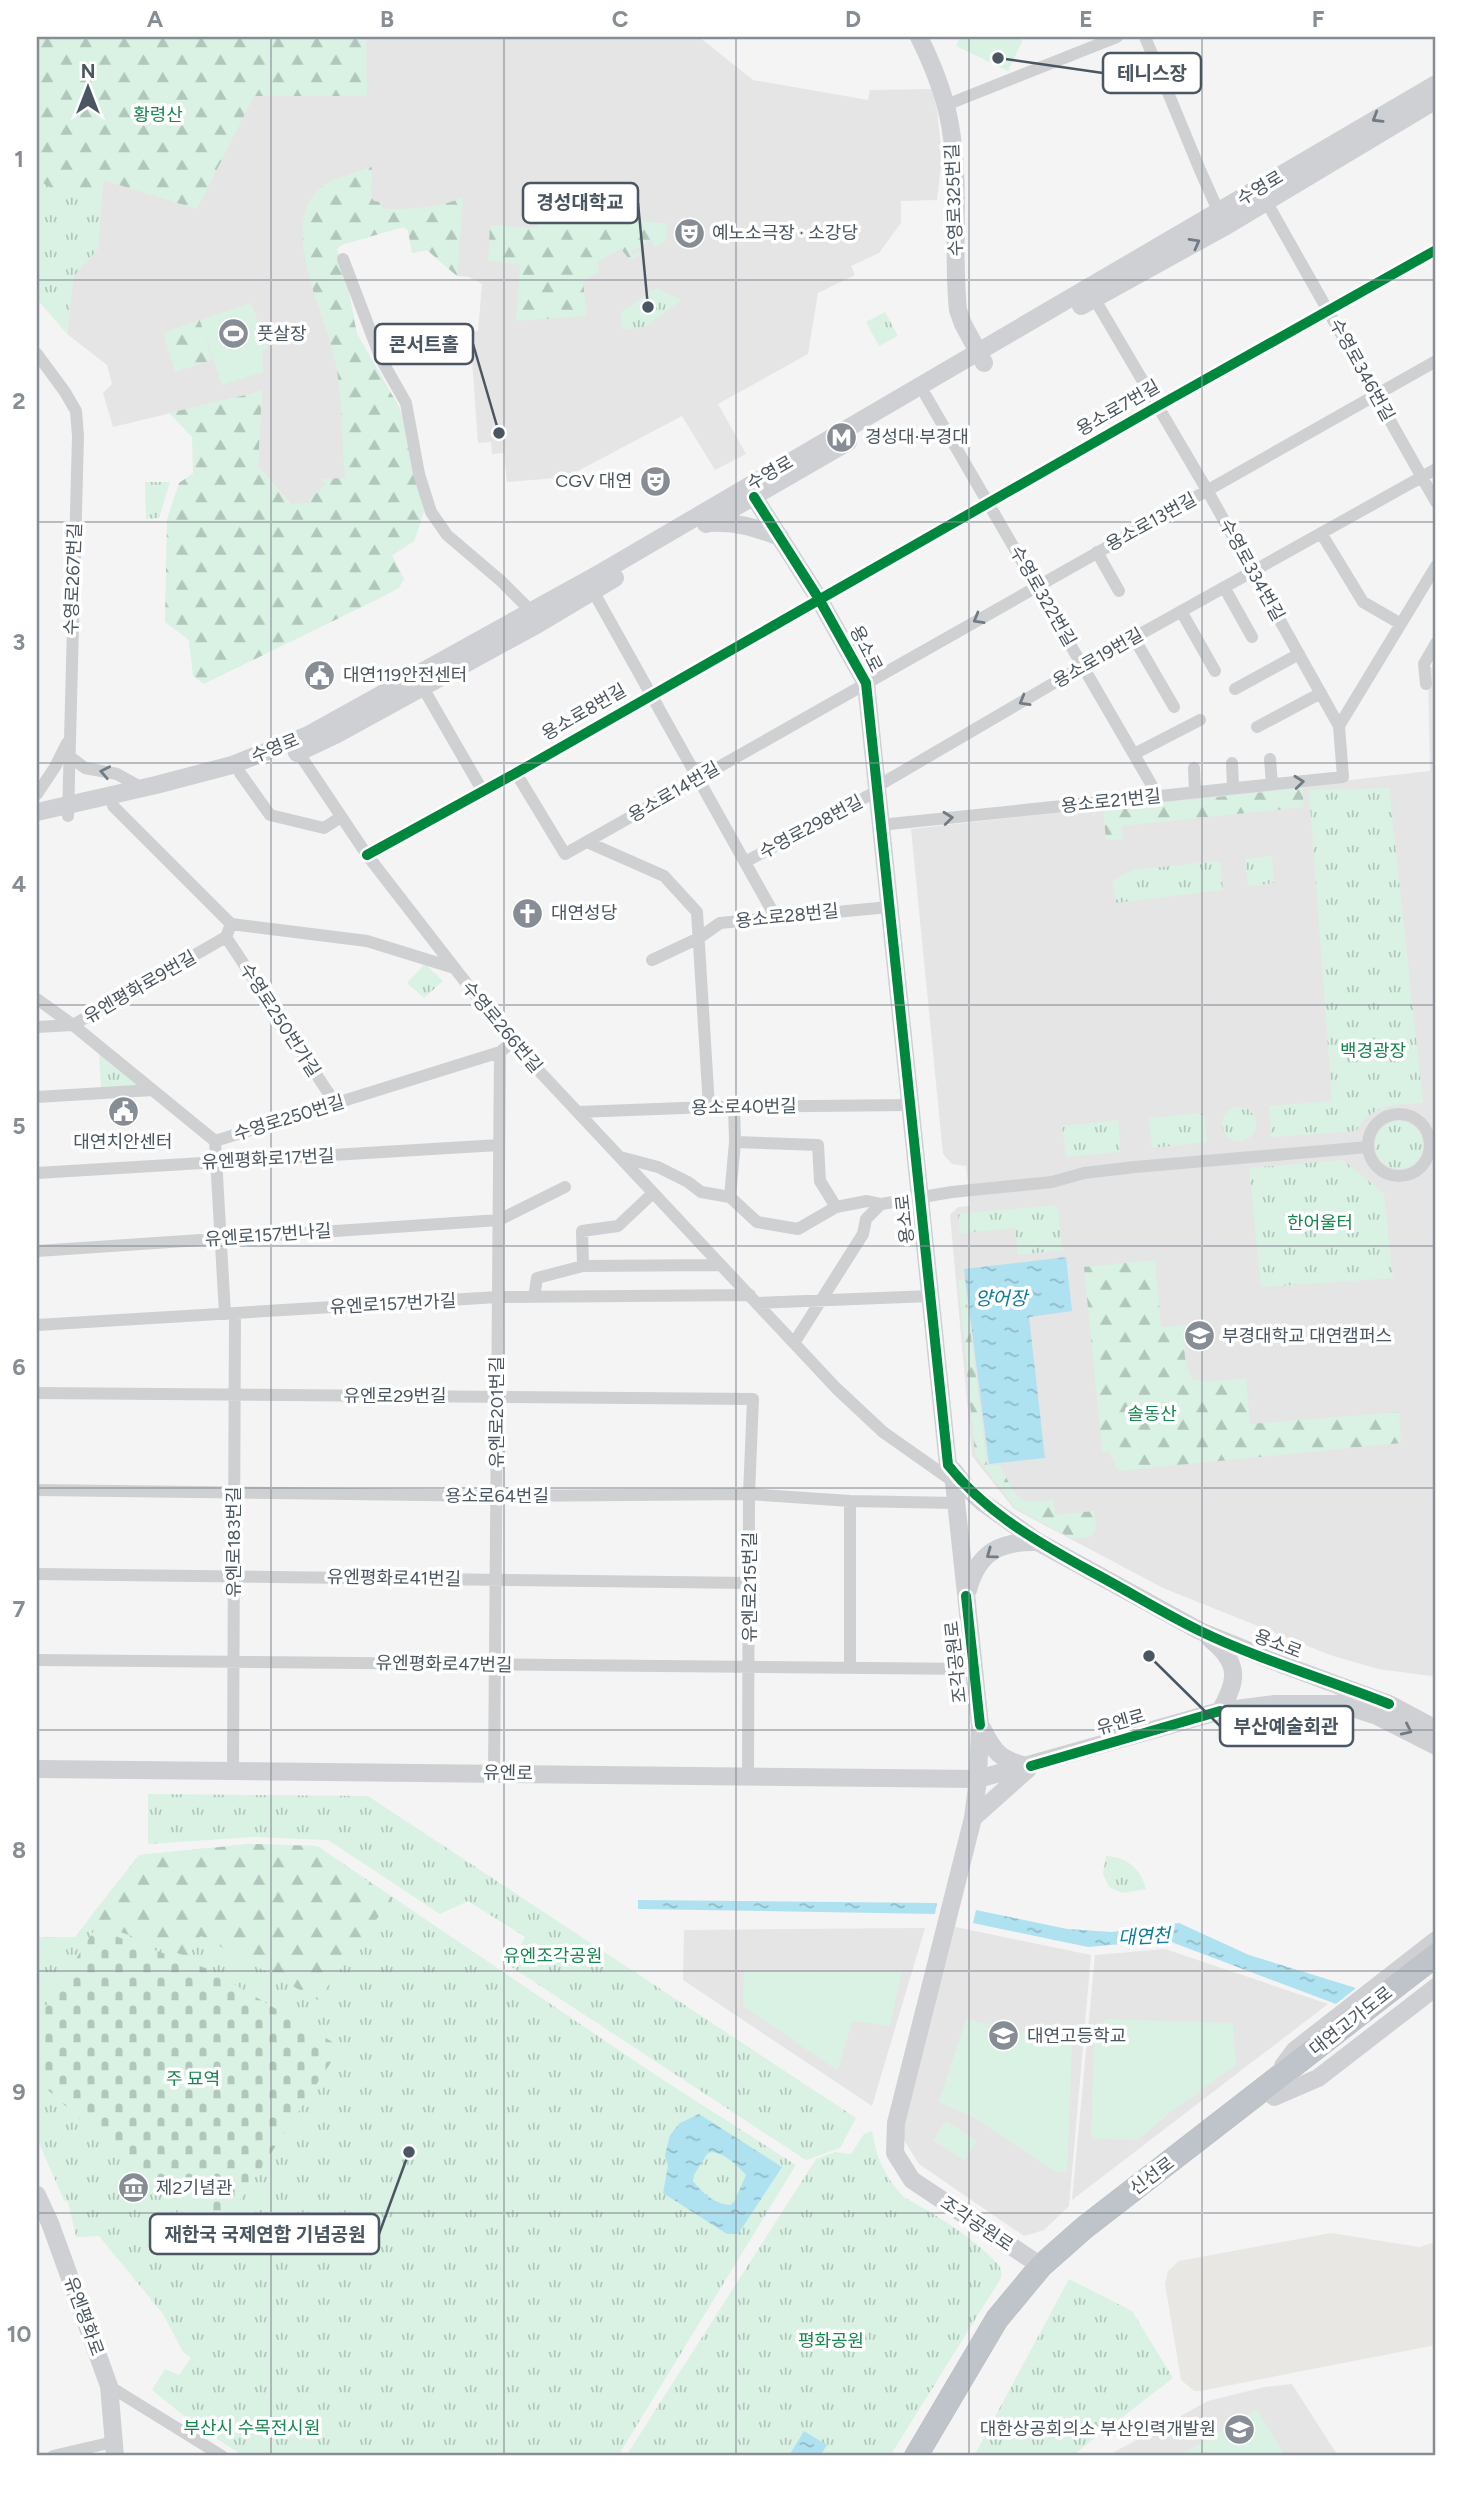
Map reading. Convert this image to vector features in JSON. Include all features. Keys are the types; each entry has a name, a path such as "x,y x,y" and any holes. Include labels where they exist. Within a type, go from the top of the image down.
{"highway":[{"name":"대연고가도로","path":"1270,2092 1352,2028 1436,1955"},
{"name":"대연고가도로","path":"1352,2028 1436,1970"},
{"name":"신선로","path":"916,2456 997,2319 1041,2266 1084,2228 1270,2092"},
{"path":"932,2456 1007,2332 1053,2275 1119,2216 1270,2092"}],"main road":[{"name":"수영로325번길","path":"919,37 946,105 953,139 958,310 981,358"},
{"name":"수영로","path":"37,823 68,810 232,765 296,741 532,612 1435,98"},
{"name":"수영로","path":"37,811 113,806 240,773 299,752 337,734 422,685 538,624 926,396 981,358 1094,298 1222,219 1266,201 1435,98"},
{"name":"용소로","path":"754,497 819,598 866,683 948,1465 982,1502 1038,1542 1200,1631 1388,1704 1436,1729"},
{"path":"708,523 741,524 780,537"},
{"name":"조각공원로","path":"948,1465 954,1482 981,1725 978,1779 973,1818 949,1920 896,2123 895,2153 912,2180 1041,2266"},
{"path":"967,1596 973,1572 990,1554 1016,1541 1038,1542"},
{"path":"1200,1631 1222,1649 1233,1666 1233,1689 1220,1711"},
{"name":"유엔로","path":"37,1769 978,1779 1220,1711 1274,1704 1340,1704 1377,1716 1436,1745"},
{"path":"981,1725 998,1754 1009,1762 1031,1766"},
{"path":"973,1818 1031,1766"},
{"path":"1270,2092 1296,2050 1436,1940"},
{"path":"1270,2092 1318,2078 1436,1987"},
{"name":"유엔평화로","path":"37,2195 50,2223 109,2386 114,2449"}],"street":[{"path":"946,105 1117,37"},
{"path":"1145,37 1222,219"},
{"name":"수영로346번길","path":"1266,201 1436,502"},
{"name":"용소로7번길","path":"819,598 1436,250"},
{"path":"343,259 381,359 406,402 419,474 432,512 447,535 501,580 532,612"},
{"name":"수영로334번길","path":"1094,298 1208,490 1339,726 1343,777"},
{"name":"수영로267번길","path":"37,354 76,411 78,436 68,810"},
{"name":"용소로13번길","path":"866,683 1436,361"},
{"name":"수영로322번길","path":"926,396 1158,796"},
{"name":"용소로19번길","path":"876,789 1083,666 1436,469"},
{"path":"1321,533 1363,602 1401,624"},
{"path":"1097,552 1119,591"},
{"path":"1339,726 1436,566"},
{"path":"1224,587 1252,637"},
{"name":"수영로298번길","path":"593,591 775,916"},
{"name":"용소로8번길","path":"367,855 516,773 819,598"},
{"path":"1181,611 1215,671"},
{"path":"1134,638 1174,707"},
{"path":"1426,684 1424,664 1436,643"},
{"path":"1235,689 1299,654"},
{"name":"용소로14번길","path":"516,773 565,854 866,683"},
{"path":"422,685 482,790"},
{"path":"1257,727 1321,693"},
{"path":"1134,754 1200,720"},
{"path":"37,794 69,740"},
{"path":"299,752 367,855 452,967"},
{"path":"69,755 85,768 117,774 142,788"},
{"path":"1270,759 1272,784"},
{"path":"1232,763 1233,788"},
{"path":"1194,768 1195,792"},
{"path":"240,773 270,816 324,828 341,817"},
{"name":"용소로21번길","path":"880,825 1343,777"},
{"name":"수영로298번길","path":"745,862 876,789"},
{"path":"113,806 231,924 226,937"},
{"path":"587,842 664,876 697,912 709,1107"},
{"name":"용소로28번길","path":"652,960 699,938 720,923 889,907"},
{"name":"수영로266번길","path":"231,924 367,941 452,967 512,1042 836,1388 883,1432 954,1482"},
{"name":"유엔평화로9번길","path":"37,1027 73,1025 226,937"},
{"name":"수영로250번가길","path":"226,937 335,1103"},
{"name":"수영로250번길","path":"37,999 73,1025 215,1141 500,1052"},
{"path":"500,1052 512,1042"},
{"name":"유엔로201번길","path":"494,1773 500,1052"},
{"path":"37,1097 153,1090"},
{"name":"용소로40번길","path":"578,1112 709,1107 910,1105"},
{"path":"730,1197 734,1107"},
{"path":"1399,1114 1416,1119 1433,1142 1423,1165 1402,1176 1390,1175 1379,1168 1371,1159 1368,1147 1371,1133 1379,1122 1399,1114"},
{"name":"유엔로183번길","path":"215,1141 235,1395 233,1771"},
{"path":"734,1142 818,1145 820,1181 836,1207"},
{"name":"유엔평화로17번길","path":"37,1173 499,1146"},
{"path":"620,1157 658,1167 688,1182 701,1192 730,1197 757,1222 798,1229 836,1207 867,1201 881,1204 921,1199 952,1192 1052,1182 1084,1173 1368,1147"},
{"path":"499,1220 565,1187"},
{"path":"583,1266 582,1231 618,1226 653,1193"},
{"path":"794,1342 863,1234 866,1219 881,1204"},
{"name":"유엔로157번나길","path":"37,1251 499,1220"},
{"path":"534,1297 537,1278 583,1266 721,1265"},
{"name":"유엔로157번가길","path":"37,1325 498,1297 820,1301 930,1296"},
{"name":"유엔로29번길","path":"37,1393 753,1399"},
{"name":"유엔로215번길","path":"748,1775 749,1494 753,1399"},
{"name":"용소로64번길","path":"37,1490 496,1496 749,1494 850,1501 956,1503"},
{"path":"850,1501 850,1668"},
{"name":"유엔평화로41번길","path":"37,1574 750,1583"},
{"name":"유엔평화로47번길","path":"37,1660 973,1669"},
{"path":"109,2386 222,2456"},
{"name":"유엔평화로","path":"53,2456 114,2449"}],"shaded area":[{"path":"366,37 699,37 753,80 868,100 870,90 932,89 942,156 937,200 901,201 901,223 879,253 851,266 855,275 818,293 808,354 718,404 746,454 715,470 682,416 574,473 567,474 567,477 507,482 504,453 492,454 491,442 478,443 470,332 478,331 482,284 469,277 457,276 427,250 412,253 408,230 403,227 341,245 337,253 345,274 357,334 399,407 411,445 418,492 424,511 414,541 355,580 258,466 262,391 113,427 103,393 112,384 107,365 67,334 73,277 98,248 103,180 254,96 366,96"},
{"name":"부경대학교 대연캠퍼스","path":"1436,660 1436,1675 1431,1676 1378,1669 1330,1655 1163,1588 1014,1509 972,1456 950,1215 958,1207 970,1206 966,1166 952,1164 943,1154 911,829 1430,771 1428,672"},
{"name":"대연고등학교","path":"951,1926 1091,1955 1069,2206 1044,2230 1024,2236 919,2164 904,2140 902,2116"},
{"path":"925,1928 872,2106 683,1980 684,1930"},
{"path":"1165,1949 1328,2004 1072,2200 1095,1955"},
{"path":"1331,2233 1419,2247 1436,2242 1436,2345 1200,2391 1194,2391 1181,2380 1165,2284 1168,2271 1179,2261"},
{"name":"대한상공회의소 부산인력개발원","path":"1292,2384 1338,2456 1107,2456 1208,2401 1265,2387"}],"green space":[{"path":"37,37 186,179 103,180 98,249 73,277 67,334 37,299"},
{"name":"황령산","path":"37,37 366,37 367,96 254,96 197,209 103,180 94,200 68,183 57,192 37,179"},
{"path":"960,37 1017,37 1023,40 1008,71 956,46"},
{"path":"372,167 371,196 374,201 381,202 382,209 434,206 463,197 457,276 427,250 412,253 408,230 403,227 341,245 337,249 357,334 399,407 411,445 418,492 424,511 414,541 392,555 404,579 399,588 204,684 193,676 189,640 165,622 167,519 179,483 193,473 192,437 169,413 262,391 258,466 290,504 309,503 309,499 321,490 321,487 326,486 322,479 345,478 337,370 306,265 304,218 311,199 326,184"},
{"path":"539,216 667,223 666,241 655,247 651,240 631,251 633,255 642,254 630,260 621,249 597,262 599,272 583,281 587,316 516,321 520,264 488,261 490,225 538,228"},
{"path":"657,288 681,300 644,328 622,329 621,312"},
{"name":"풋살장","path":"251,303 268,348 262,351 263,372 222,385 200,320"},
{"path":"885,312 898,336 879,346 866,322"},
{"path":"200,320 212,360 175,372 163,333"},
{"path":"145,482 170,482 159,518 146,519"},
{"path":"1302,788 1304,807 1122,826 1123,839 1106,840 1103,809"},
{"name":"백경광장","path":"1389,788 1423,1103 1394,1105 1377,1110 1356,1131 1271,1137 1269,1106 1332,1101 1309,790"},
{"path":"1272,856 1274,883 1248,886 1245,859"},
{"path":"1220,861 1223,890 1116,903 1112,881 1132,870"},
{"path":"425,964 443,981 424,998 407,983"},
{"path":"99,1053 141,1088 101,1089"},
{"path":"1239,1107 1251,1112 1256,1124 1251,1136 1239,1141 1227,1136 1222,1124 1227,1112"},
{"path":"1204,1113 1207,1142 1152,1148 1149,1118"},
{"path":"1118,1120 1121,1152 1066,1157 1062,1126"},
{"path":"1399,1121 1416,1128 1423,1145 1416,1162 1399,1169 1382,1162 1375,1145 1382,1128"},
{"name":"한어울터","path":"1343,1160 1384,1194 1393,1278 1261,1287 1249,1168"},
{"path":"1057,1205 1063,1250 1018,1255 1015,1228 960,1233 958,1214"},
{"name":"솔동산","path":"1155,1260 1161,1327 1189,1325 1184,1352 1192,1379 1204,1382 1246,1378 1250,1424 1399,1412 1401,1443 1118,1471 1109,1452 1102,1451 1084,1267"},
{"path":"958,1280 964,1280 987,1466 999,1465 1014,1492 1023,1500 1053,1500 1055,1515 1094,1511 1096,1528 1091,1537 1073,1539 1015,1508 975,1454"},
{"name":"유엔조각공원","path":"148,1794 368,1796 856,2118 840,2148 806,2160 510,1966 525,1937 468,1901 440,1914 328,1840 252,1837 148,1844"},
{"name":"부산시 수목전시원","path":"250,1844 317,1846 654,2074 796,2165 618,2456 244,2456 198,2427 152,2390 165,2369 179,2375 191,2358 183,2352 163,2314 99,2236 76,2237 68,2202 64,2200 37,2139 37,1937 75,1937 139,1855"},
{"path":"250,1844 317,1846 392,1898 318,2000 201,1936 188,1957 88,1920 139,1855"},
{"path":"1106,1856 1132,1865 1141,1876 1146,1889 1122,1893 1109,1887 1103,1874"},
{"name":"주 묘역","path":"95,1929 208,1969 341,2047 227,2220 116,2152 37,2080 37,2020"},
{"path":"902,1971 890,2026 852,2021 838,2071 743,2006 744,1972"},
{"path":"966,2019 1072,2044 1067,2172 1056,2172 975,2118 939,2102"},
{"path":"1106,2019 1233,2023 1236,2065 1168,2114 1138,2140 1091,2139 1094,2034"},
{"path":"946,2121 977,2141 964,2160 933,2140"},
{"name":"평화공원","path":"872,2131 883,2168 898,2191 978,2245 998,2265 1001,2274 890,2456 626,2456 816,2159 835,2152 851,2154 864,2134"},
{"path":"1069,2279 1132,2311 1173,2378 1072,2456 974,2456"},
{"path":"1257,2409 1285,2456 1179,2456"}],"water":[{"name":"양어장","path":"1066,1257 1072,1311 1029,1317 1045,1458 989,1464 964,1269"},
{"path":"638,1900 937,1903 935,1914 638,1909"},
{"name":"대연천","path":"976,1910 1067,1929 1112,1932 1179,1923 1249,1955 1356,1988 1336,2004 1166,1940 1088,1947 973,1923"},
{"path":"699,2114 782,2167 738,2234 727,2234 663,2193 668,2166 665,2155 670,2135 680,2123","holes":["711,2152 730,2160 746,2175 734,2202 730,2205 719,2203 693,2181 707,2154"]},
{"path":"804,2431 827,2445 820,2456 790,2454"}],"cycle path":[{"path":"367,855 1436,250"},
{"path":"754,497 819,599 866,683 948,1465 979,1498 1014,1526 1173,1617 1246,1651 1389,1704"},
{"path":"966,1596 980,1725"},
{"path":"1031,1766 1220,1711"}],"place":[{"name":"테니스장","path":"998,58"},
{"name":"예노소극장 · 소강당","path":"689,233"},
{"name":"경성대학교","path":"648,307"},
{"name":"풋살장","path":"234,334"},
{"name":"콘서트홀","path":"499,433"},
{"name":"경성대·부경대","path":"842,437"},
{"name":"CGV 대연","path":"655,481"},
{"name":"대연119안전센터","path":"320,675"},
{"name":"대연성당","path":"528,913"},
{"name":"대연치안센터","path":"123,1111"},
{"name":"부경대학교 대연캠퍼스","path":"1199,1336"},
{"name":"부산예술회관","path":"1149,1656"},
{"name":"대연고등학교","path":"1004,2036"},
{"name":"재한국 국제연합 기념공원","path":"409,2152"},
{"name":"제2기념관","path":"133,2188"},
{"name":"대한상공회의소 부산인력개발원","path":"1239,2429"}]}
